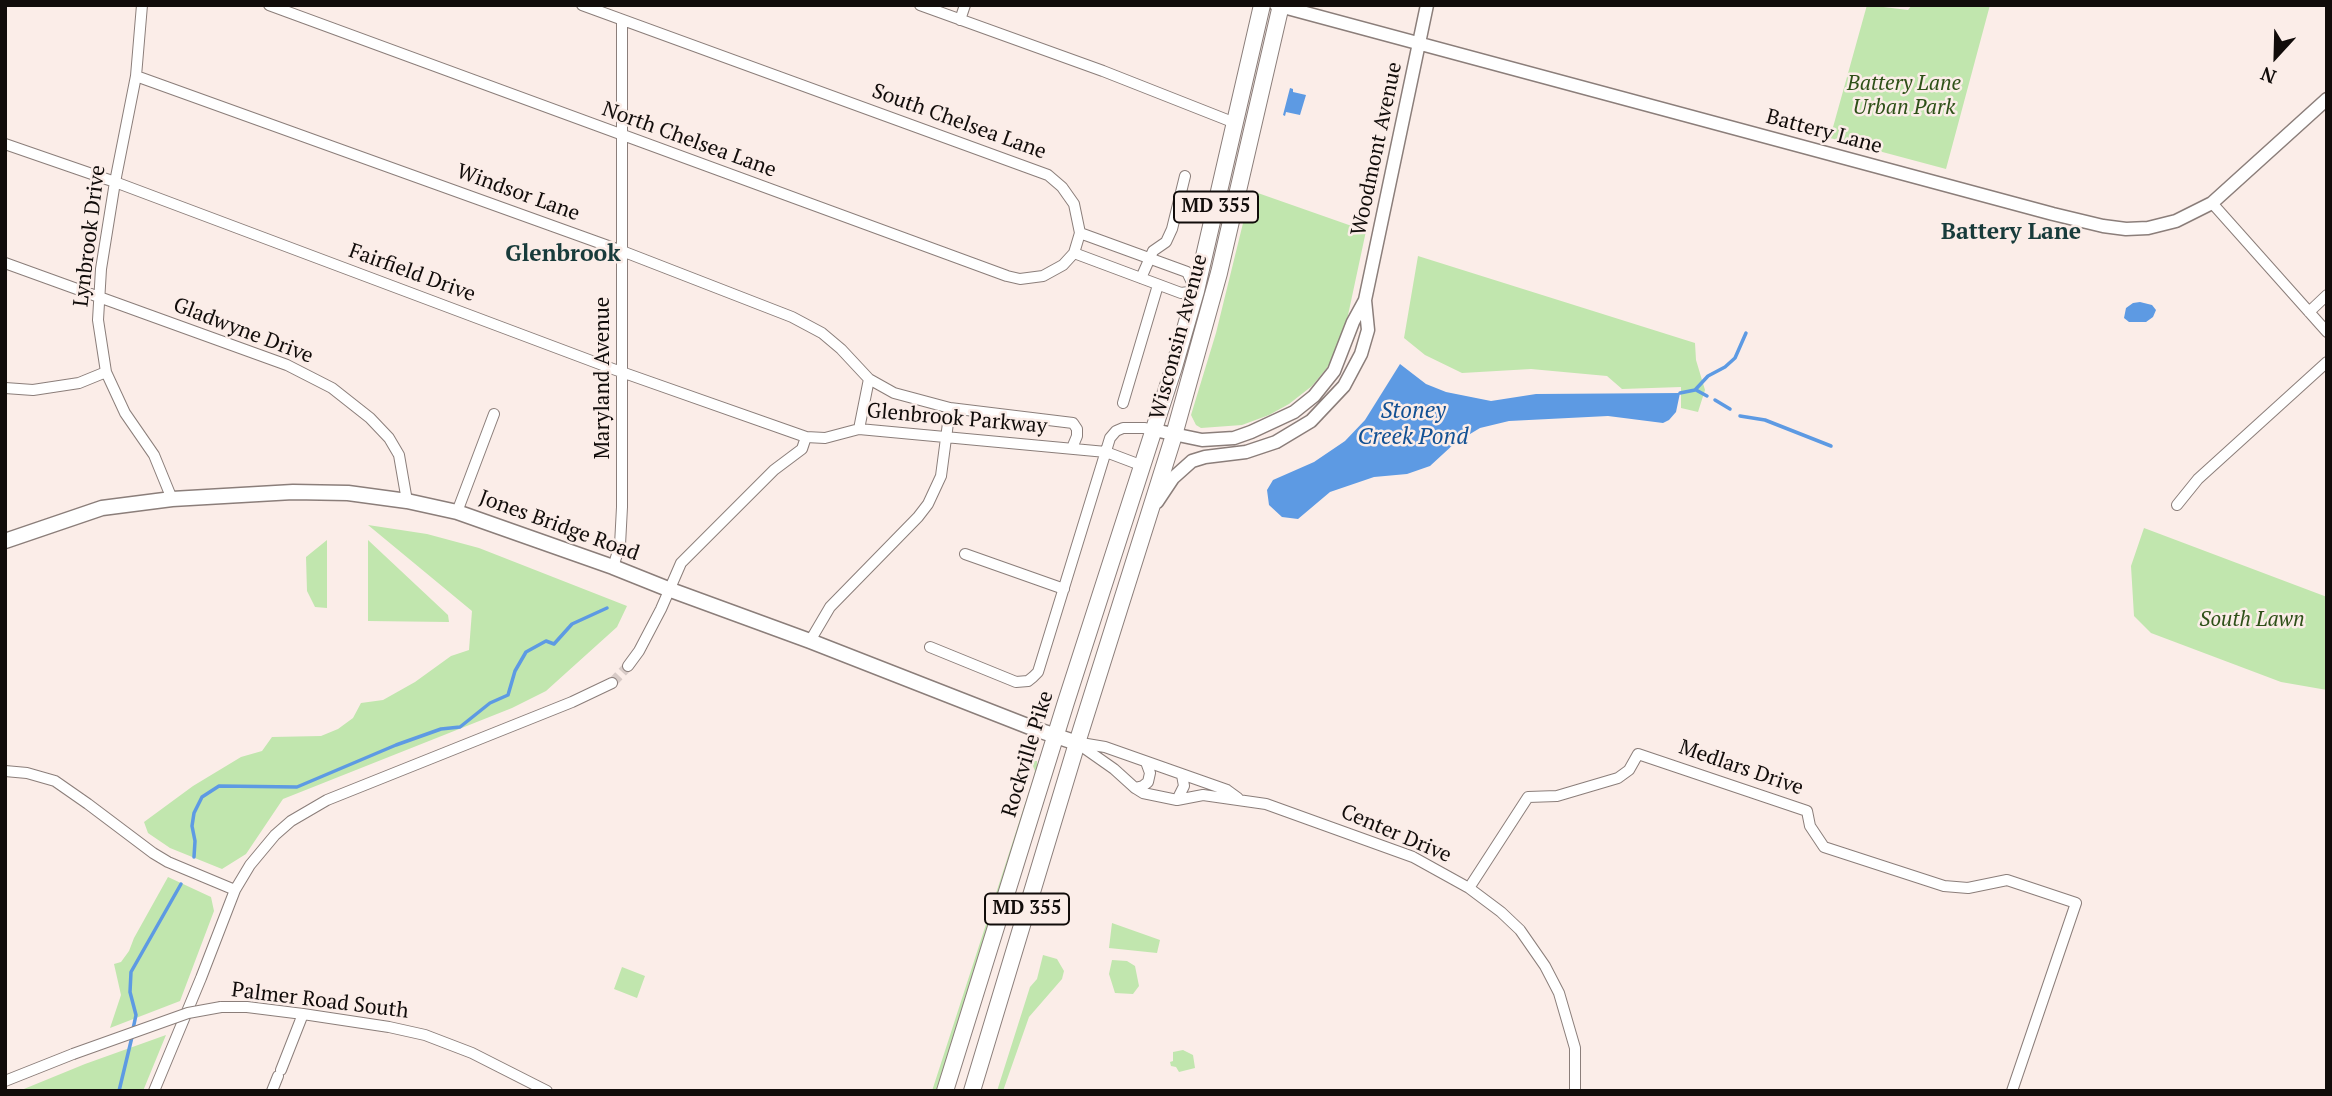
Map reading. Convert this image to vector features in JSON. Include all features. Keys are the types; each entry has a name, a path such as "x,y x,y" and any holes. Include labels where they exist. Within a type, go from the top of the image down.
{"main road":[{"name":"Wisconsin Avenue","path":"1154,430 1196,290 1262,5"},
{"name":"Wisconsin Avenue","path":"1174,435 1213,295 1254,129 1279,6"},
{"path":"1235,123 1254,129"},
{"path":"1196,290 1213,295"},
{"name":"Rockville Pike","path":"945,1091 1154,430"},
{"name":"Rockville Pike","path":"972,1091 1174,435"},
{"name":"Jones Bridge Road","path":"5,541 102,508 172,499 293,492 348,493 407,501 457,512 613,567 1077,743"}],"street":[{"name":"Lynbrook Drive","path":"142,5 136,76 101,269 98,320 106,372 125,413 155,455 172,499"},
{"name":"North Chelsea Lane","path":"269,5 1007,276 1020,279 1043,276 1063,265 1074,253"},
{"name":"South Chelsea Lane","path":"582,5 1048,175 1062,187 1074,204 1080,233"},
{"path":"920,5 1103,71 1235,123"},
{"path":"960,20 965,5"},
{"name":"Woodmont Avenue","path":"1154,430 1202,440 1234,438 1294,412 1314,396 1334,371 1353,322 1365,300 1427,5"},
{"name":"Battery Lane","path":"1279,6 2103,226 2126,229 2148,228 2176,221 2212,203 2327,99"},
{"name":"Maryland Avenue","path":"613,567 620,549 622,515 622,20"},
{"name":"Windsor Lane","path":"136,76 622,251 803,322 841,349 869,379 894,393 950,408 1073,423 1077,436 1072,448"},
{"name":"Fairfield Drive","path":"5,144 115,182 806,437"},
{"path":"1141,278 1155,248 1166,242 1172,229 1185,176"},
{"path":"2212,203 2327,332"},
{"path":"1080,233 1187,272 1196,290 1181,293 1074,253 1080,233"},
{"name":"Gladwyne Drive","path":"5,263 287,365 332,388 370,418 389,438 399,455 407,501"},
{"path":"1123,402 1158,285"},
{"path":"2309,312 2327,295"},
{"name":"Woodmont Avenue","path":"1147,517 1173,478 1192,461 1246,452 1276,442 1311,421 1329,405 1344,386 1364,343 1368,330 1365,300"},
{"path":"2177,505 2198,479 2327,362"},
{"path":"5,388 33,390 79,383 106,372"},
{"path":"859,429 869,379"},
{"path":"810,641 830,607 928,504 941,476 950,408"},
{"path":"457,512 494,414"},
{"path":"930,647 1016,682 1028,681 1038,672 1110,438 1115,431 1131,427 1154,430"},
{"name":"Glenbrook Parkway","path":"806,437 825,438 859,429 1106,452 1143,466"},
{"path":"628,666 661,609 681,563 775,470 802,449 806,437"},
{"path":"965,554 1064,589"},
{"path":"154,1091 235,890 250,865 275,835 318,805 467,742 572,702 612,682"},
{"name":"Center Drive","path":"1077,743 1105,747 1227,790 1238,799"},
{"name":"Center Drive","path":"1077,743 1114,769 1135,788 1153,796 1177,800 1203,795 1224,800 1238,799 1286,811 1413,857 1469,888 1520,930 1545,966 1559,993 1575,1048 1575,1091"},
{"name":"Medlars Drive","path":"1469,888 1528,797 1557,796 1618,778 1629,771 1638,754 1807,811 1810,826 1824,847 1944,886 1968,888 2007,880 2076,903 2012,1091"},
{"path":"1135,788 1148,782 1150,773 1146,762"},
{"path":"5,771 27,773 55,781 153,853 235,890"},
{"path":"1177,800 1184,786 1182,775"},
{"name":"Palmer Road South","path":"9,1080 188,1013 221,1007 247,1007 389,1027 425,1035 472,1053 547,1091"},
{"path":"272,1091 303,1014"}],"green space":[{"name":"Battery Lane Urban Park","path":"1867,5 1908,10 1912,5 1990,5 1946,169 1830,138"},
{"path":"1255,192 1366,231 1344,334 1337,353 1326,369 1312,386 1289,404 1242,425 1201,428 1196,425 1191,415 1216,333 1246,211"},
{"path":"1418,256 1695,343 1696,360 1705,390 1698,412 1681,408 1681,387 1622,389 1607,376 1531,369 1462,373 1425,355 1404,338"},
{"path":"368,525 427,534 479,548 627,606 617,627 546,691 512,708 283,799 246,854 222,869 170,848 148,833 144,822 193,786 241,757 262,751 272,737 321,736 338,729 353,718 361,703 383,700 415,682 451,656 469,650 472,611"},
{"name":"South Lawn","path":"2144,528 2327,597 2327,690 2281,682 2151,633 2134,616 2131,566"},
{"path":"327,540 327,608 315,607 307,591 306,557"},
{"path":"368,540 448,615 449,622 368,621"},
{"path":"1031,761 1037,761 1037,770 936,1091 932,1091 1034,776"},
{"path":"168,877 211,897 214,911 180,1001 110,1028 121,995 114,964 121,962 129,951"},
{"path":"1112,923 1160,940 1157,953 1109,948"},
{"path":"1043,955 1057,959 1064,971 1062,979 1029,1017 1003,1091 997,1091 1030,987 1037,979"},
{"path":"1112,960 1127,961 1135,966 1139,986 1133,994 1115,993 1109,974"},
{"path":"622,967 645,976 637,998 614,989"},
{"path":"166,1035 143,1091 19,1091 85,1064"},
{"path":"1183,1050 1193,1055 1195,1068 1179,1072 1170,1062 1173,1061 1173,1052"}],"water":[{"path":"1290,88 1293,92 1306,95 1300,115 1286,112 1285,116 1283,115"},
{"path":"2140,302 2152,305 2156,310 2153,317 2146,322 2129,322 2124,318 2126,308"},
{"name":"Stoney Creek Pond","path":"1400,364 1426,384 1446,392 1491,401 1536,394 1680,393 1676,412 1663,423 1608,416 1509,421 1480,428 1455,443 1430,466 1407,474 1374,477 1330,492 1298,519 1282,517 1269,505 1267,490 1273,480 1314,462 1345,441 1365,420"}],"waterway":[{"path":"1680,393 1695,390 1708,376 1735,358 1746,333"},
{"path":"1696,390 1707,396"},
{"path":"1715,400 1730,409"},
{"path":"1740,416 1765,420 1831,446"},
{"path":"194,857 194,813 202,797 219,786 297,787 396,745 441,729 460,727 490,703 508,695 515,671 526,652 546,641 554,644 572,624 607,608"},
{"path":"133,1029 136,1015 130,992 131,972 181,884"},
{"path":"119,1091 132,1037"}],"tunnel":[{"path":"612,683 628,666"}],"district":[{"name":"Battery Lane","path":"2011,232"},
{"name":"Glenbrook","path":"563,254"}]}
